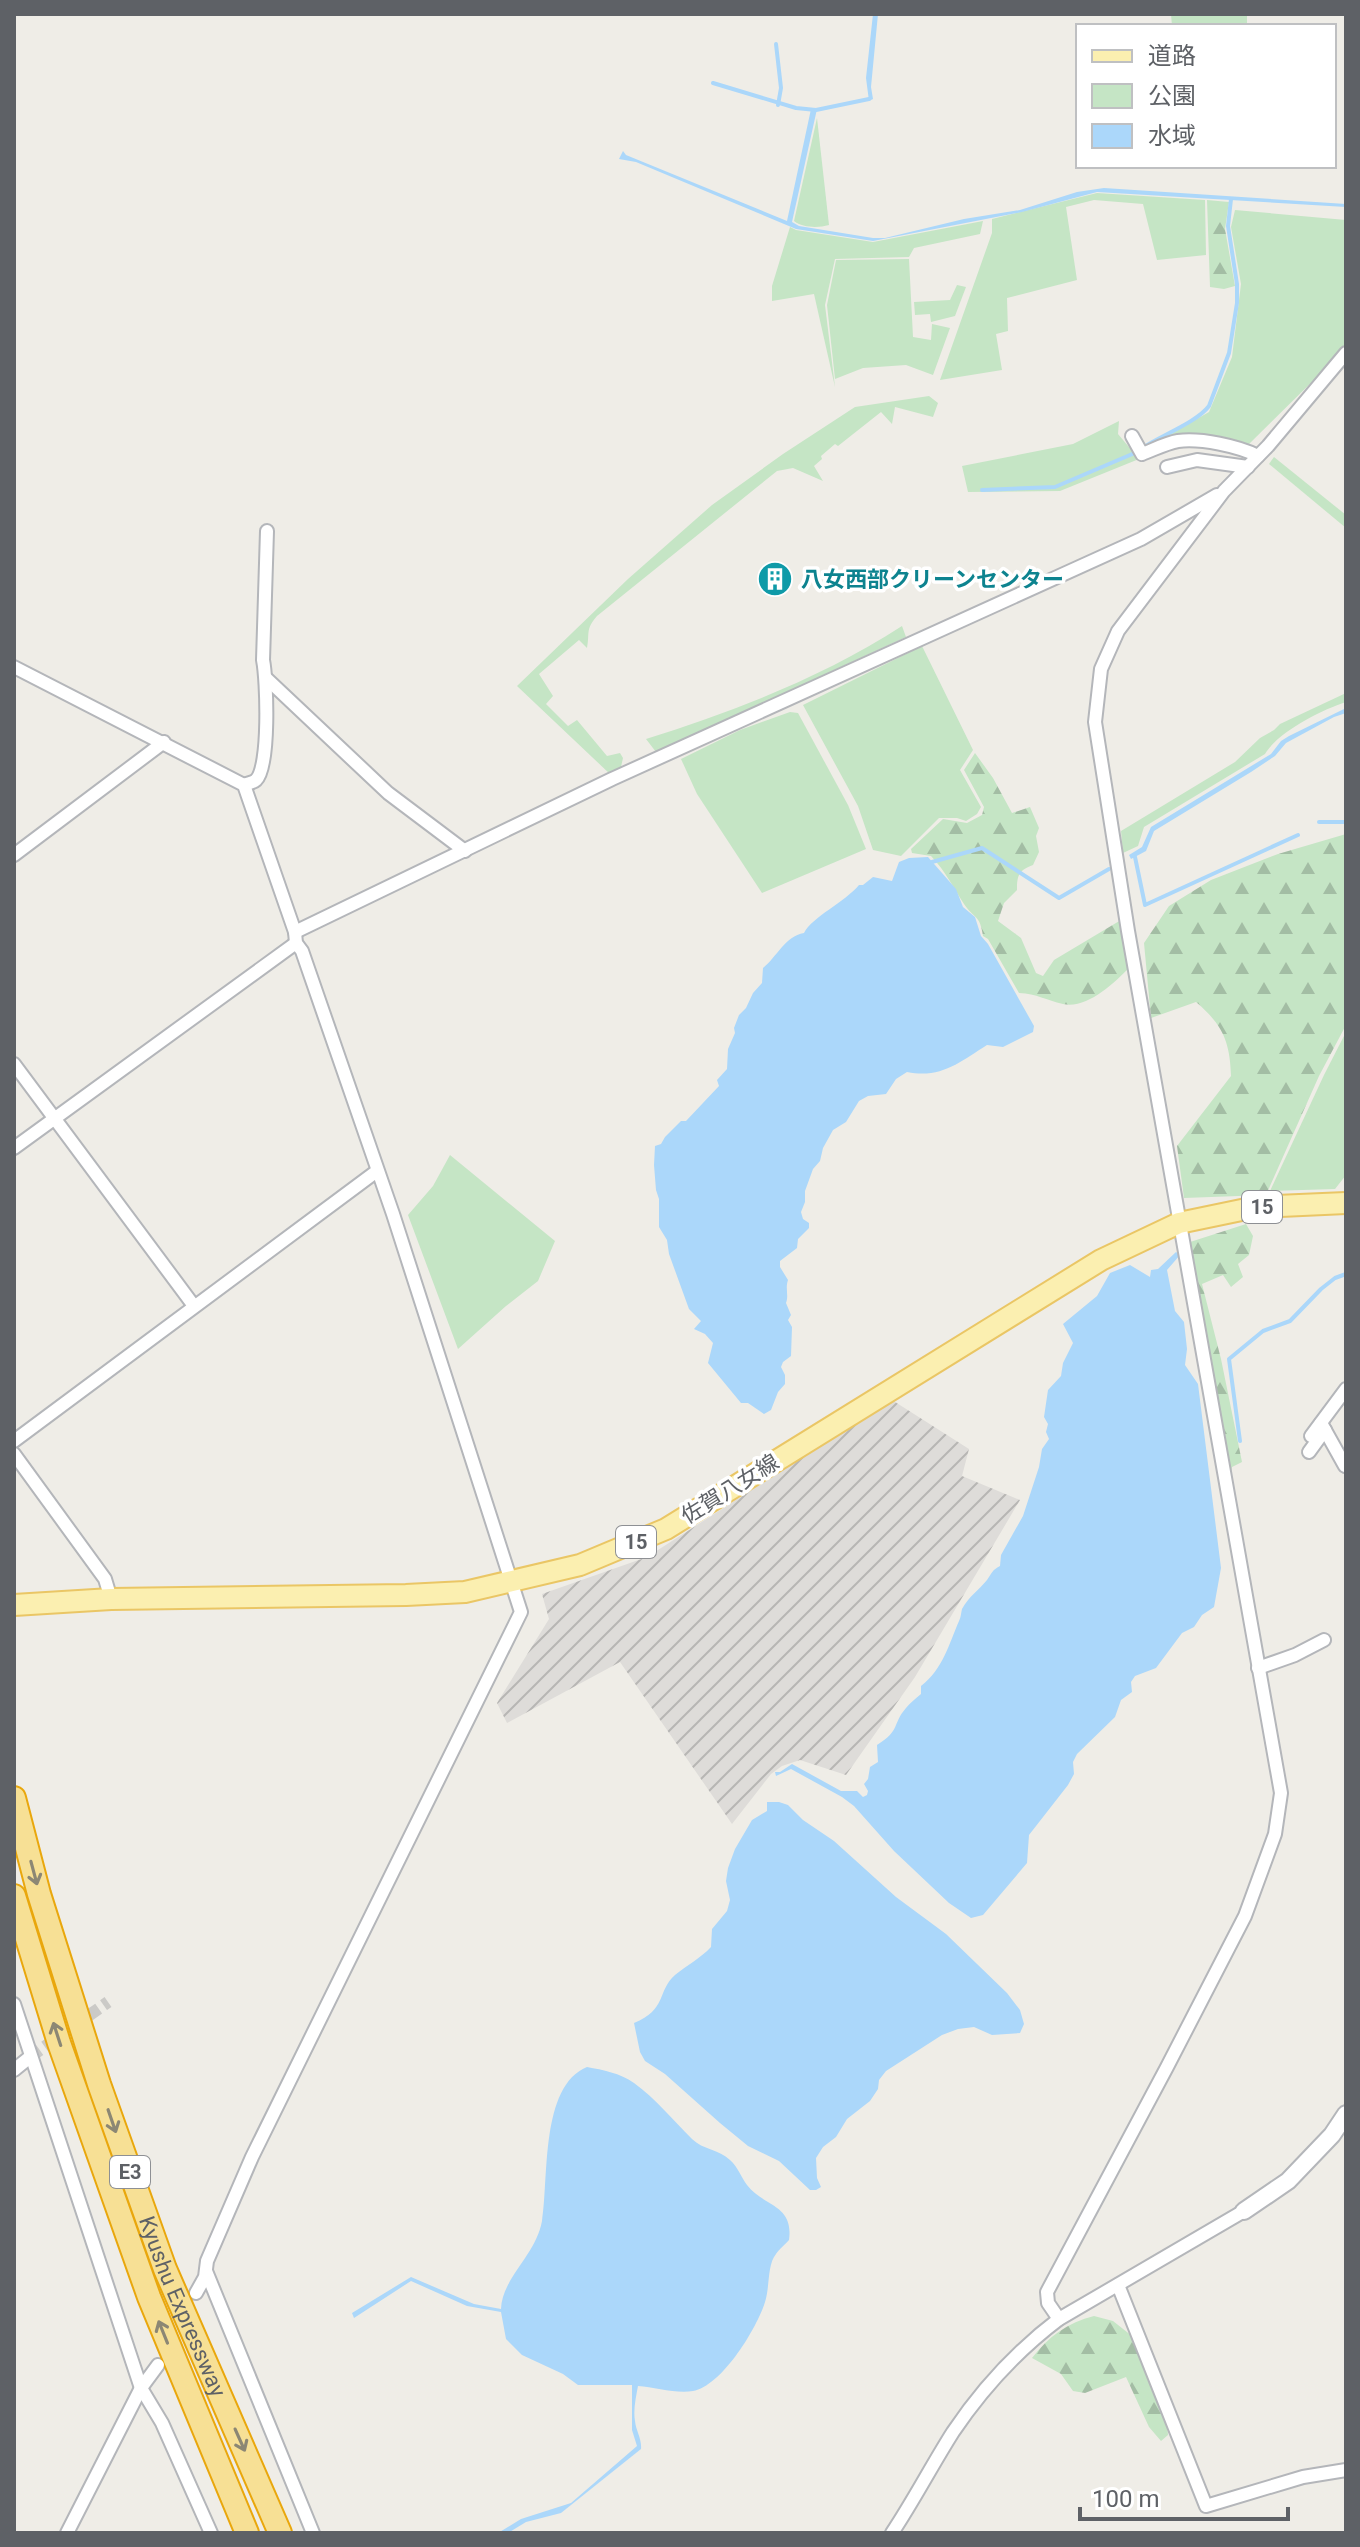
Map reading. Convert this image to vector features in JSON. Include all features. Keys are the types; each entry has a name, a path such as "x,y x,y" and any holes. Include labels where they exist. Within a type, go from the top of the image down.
{"highway":[{"name":"Kyushu Expressway","path":"14,1798 39,1894 99,2084 159,2255 280,2533"},
{"name":"Kyushu Expressway","path":"14,1896 59,2043 149,2297 247,2533"}],"main road":[{"name":"佐賀八女線","path":"14,1605 111,1599 465,1592 580,1565 666,1529 1101,1260 1179,1223 1256,1207 1346,1203"}],"street":[{"path":"1059,2319 1048,2303 1047,2292 1245,1916 1275,1834 1281,1793 1128,931 1095,722 1101,669 1118,631 1224,491 1346,353"},
{"path":"1132,436 1142,454 1176,441 1193,441 1242,448 1258,456"},
{"path":"1167,467 1197,460 1248,467"},
{"path":"14,1148 296,937 612,779 1141,539 1224,491"},
{"path":"244,785 256,780 264,764 267,531"},
{"path":"14,667 244,785 377,1171 398,1211 521,1612 252,2157 196,2293"},
{"path":"266,678 388,793 465,851"},
{"path":"14,855 164,742"},
{"path":"14,1064 194,1306"},
{"path":"14,1441 377,1171"},
{"path":"1309,1452 1346,1389"},
{"path":"1311,1436 1323,1426"},
{"path":"1323,1426 1345,1466"},
{"path":"14,1454 105,1579 111,1599"},
{"path":"1258,1668 1295,1655 1324,1640"},
{"path":"14,2004 141,2388 162,2423 211,2533"},
{"path":"14,2070 30,2057"},
{"path":"892,2533 954,2431 1001,2371 1037,2336 1059,2319 1244,2211 1288,2181 1332,2135 1346,2114"},
{"path":"206,2271 313,2533"},
{"path":"1118,2285 1206,2506 1303,2477 1346,2470"},
{"path":"65,2532 141,2388 158,2365"}],"shaded area":[{"path":"892,1400 969,1449 962,1476 1020,1500 915,1677 846,1775 800,1760 782,1766 771,1774 732,1824 620,1662 507,1723 497,1703 549,1619 542,1594 647,1557"}],"green space":[{"path":"1171,14 1247,14 1247,24 1172,24"},
{"path":"817,118 829,225 811,227 794,221"},
{"path":"1097,193 1205,200 1206,255 1157,260 1143,204 1094,200 1066,207 1077,280 1007,298 1008,331 996,334 1002,370 940,380 992,233 992,219"},
{"path":"1207,200 1229,202 1225,229 1235,286 1224,289 1210,287"},
{"path":"1235,210 1346,220 1346,344 1248,445 1181,438 1150,446 1209,412 1232,357 1241,284 1231,227"},
{"path":"983,221 980,234 914,248 909,257 835,259 825,305 835,387 814,294 772,301 772,286 790,227 873,242"},
{"path":"909,259 913,337 931,340 932,324 950,328 933,375 906,365 863,368 835,379 827,305 836,260"},
{"path":"957,285 966,287 955,316 931,322 930,314 915,315 914,302 950,300"},
{"path":"929,396 938,403 933,417 895,407 892,424 881,412 838,446 835,444 814,466 823,481 793,468 777,471 597,616 589,628 587,648 579,640 539,674 553,696 546,704 568,726 577,720 607,756 620,753 623,758 621,767 611,775 517,686 628,579 712,505 783,454 855,407"},
{"path":"1119,421 1118,434 1139,459 1060,491 968,492 962,466 1073,444"},
{"path":"1274,457 1346,515 1346,528 1269,464"},
{"path":"902,626 906,637 656,752 646,739 712,717 810,677"},
{"path":"922,646 973,750 960,770 981,807 966,821 939,818 901,856 873,850 858,806 803,705"},
{"path":"1346,693 1346,702 1301,723 1265,754 1144,827 1138,846 1123,853 1121,831 1235,762 1280,724"},
{"path":"790,712 798,713 848,805 866,849 762,893 697,794 681,759 740,730"},
{"path":"975,753 1012,813 1030,807 1039,828 1036,836 1039,852 1033,865 1020,874 1017,890 1004,903 998,921 1021,938 1036,973 1043,976 1054,960 1121,920 1129,968 1090,999 1072,1005 1019,993 988,939 983,936 978,920 941,868 931,856 912,853 911,849 943,819 967,823 982,815 984,807 964,770"},
{"path":"1346,834 1346,1025 1319,1076 1266,1195 1184,1198 1177,1146 1231,1076 1229,1053 1219,1027 1196,1002 1151,1018 1144,943 1169,906 1211,880 1278,854"},
{"path":"1346,1032 1346,1175 1335,1189 1270,1191 1324,1075"},
{"path":"450,1155 555,1241 538,1281 458,1349 408,1215 433,1186"},
{"path":"1246,1224 1253,1236 1249,1255 1238,1264 1243,1277 1231,1287 1223,1275 1202,1284 1242,1462 1232,1467 1230,1477 1187,1243"},
{"path":"1094,2316 1113,2321 1132,2336 1167,2421 1168,2435 1161,2441 1149,2427 1126,2377 1085,2393 1073,2391 1061,2374 1032,2358 1059,2331"}],"water":[{"path":"873,14 878,14 871,87 873,99 869,101 866,78"},
{"path":"811,109 817,109 792,222 799,226 885,238 964,219 1020,210 1077,192 1104,188 1346,204 1346,207 1097,192 1022,212 873,241 796,229 636,162 619,159 623,151 626,155 787,221"},
{"path":"1346,708 1346,713 1286,743 1275,756 1251,772 1154,831 1146,851 1131,859 1129,855 1142,847 1151,827 1271,754 1289,736"},
{"path":"928,857 956,889 963,907 975,917 981,936 1034,1026 1033,1032 1003,1047 987,1045 940,1071 907,1072 896,1079 886,1094 868,1096 859,1101 846,1122 833,1130 805,1191 801,1212 809,1228 798,1239 797,1248 780,1261 788,1280 786,1303 791,1315 788,1320 792,1327 791,1356 781,1367 785,1384 771,1410 764,1414 748,1403 741,1403 708,1363 713,1343 705,1334 694,1329 701,1321 689,1309 667,1240 659,1227 655,1146 661,1144 681,1121 686,1121 719,1086 717,1080 727,1069 734,1028 739,1015 762,983 763,968 792,938 804,933 814,921 859,885 873,877 892,881 899,862"},
{"path":"1176,1252 1180,1255 1167,1270 1175,1311 1184,1322 1185,1365 1198,1384 1221,1568 1214,1607 1202,1615 1194,1627 1182,1633 1156,1668 1135,1676 1131,1682 1132,1692 1121,1700 1115,1717 1077,1754 1073,1762 1074,1774 1068,1785 1029,1835 1027,1863 983,1915 971,1918 949,1903 842,1797 791,1769 776,1776 775,1772 792,1764 841,1791 857,1791 863,1797 867,1795 864,1784 870,1767 878,1762 877,1745 890,1735 909,1704 921,1694 921,1686 935,1672 944,1656 962,1609 1000,1566 1001,1555 1023,1516 1042,1449 1049,1439 1044,1417 1048,1390 1061,1376 1063,1363 1073,1343 1063,1324 1097,1296 1110,1273 1130,1265 1150,1277 1151,1270 1158,1269"},
{"path":"767,1802 788,1805 803,1820 834,1841 896,1897 946,1934 1007,1993 1020,2010 1024,2024 1020,2033 992,2035 974,2027 958,2029 942,2035 886,2071 870,2101 847,2119 836,2137 823,2147 816,2158 817,2178 821,2187 816,2190 810,2190 779,2161 748,2146 665,2074 645,2061 634,2023 652,2012 675,1975 711,1947 712,1929 727,1911 730,1900 726,1881 735,1849 752,1820 767,1811"},
{"path":"587,2067 617,2074 634,2083 696,2143 730,2160 747,2185 787,2219 789,2240 773,2259 765,2302 754,2326 737,2354 715,2379 704,2387 686,2392 638,2386 634,2417 641,2449 561,2513 526,2522 508,2533 498,2533 521,2519 571,2503 637,2446 632,2430 632,2385 578,2385 563,2374 522,2355 506,2339 501,2312 467,2306 411,2281 354,2318 352,2313 411,2277 474,2304 501,2309 507,2287 539,2233 550,2135 561,2093 572,2077"}],"waterway":[{"path":"776,44 781,88 778,105"},
{"path":"713,83 796,108 816,110 869,99"},
{"path":"1144,447 1204,412 1229,353 1237,303 1228,226 1231,199"},
{"path":"982,490 1055,487 1137,452"},
{"path":"1319,822 1346,822"},
{"path":"1135,857 1145,905 1298,835"},
{"path":"932,862 982,848 1059,898 1109,869"},
{"path":"1240,1441 1229,1359 1263,1331 1290,1321 1321,1289 1346,1274"}],"tunnel":[{"path":"30,2057 108,2002"}],"place":[{"name":"八女西部クリーンセンター","path":"775,579"}]}
